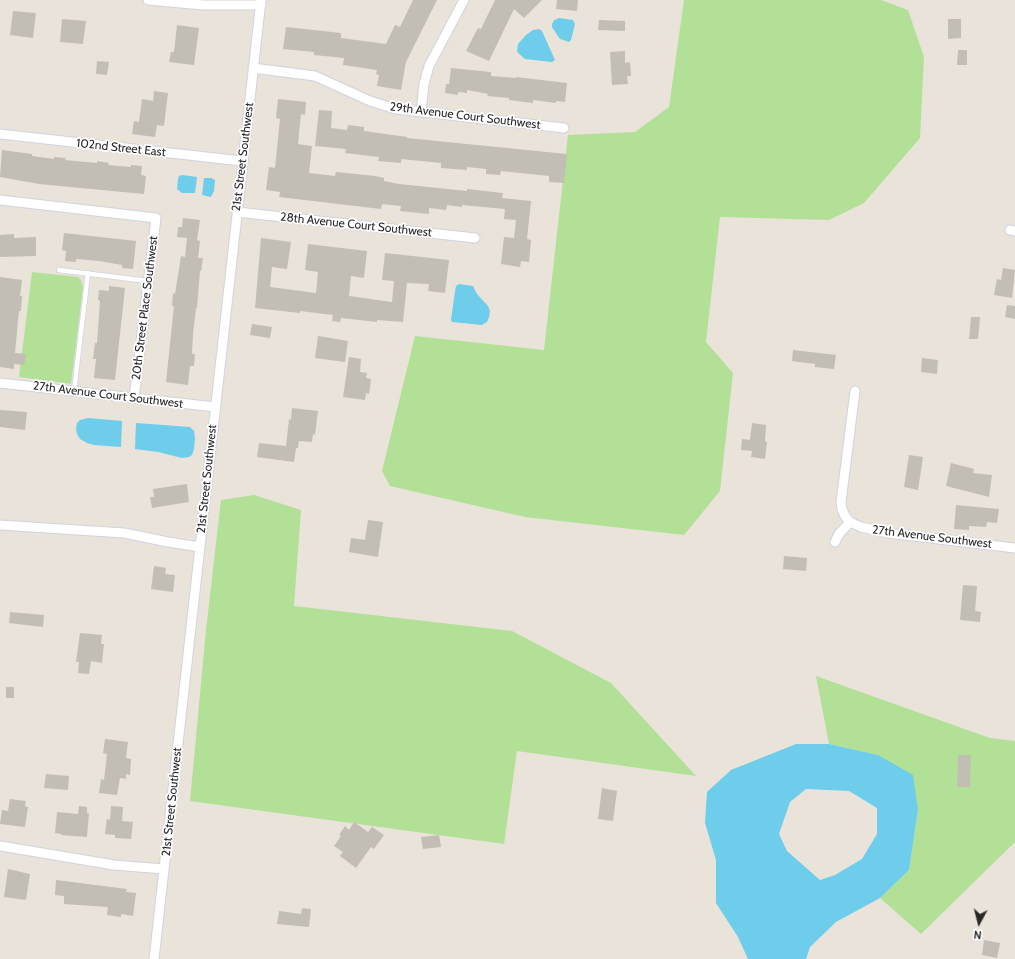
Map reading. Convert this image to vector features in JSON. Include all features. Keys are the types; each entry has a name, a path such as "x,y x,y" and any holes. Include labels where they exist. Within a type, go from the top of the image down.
{"street":[{"path":"148,0 203,4 261,3"},
{"path":"421,112 424,84 429,66 464,0"},
{"name":"21st Street Southwest","path":"154,959 242,161 261,3"},
{"name":"29th Avenue Court Southwest","path":"253,68 315,76 370,102 396,109 564,128"},
{"name":"102nd Street East","path":"0,134 242,161"},
{"name":"20th Street Place Southwest","path":"0,200 156,218 134,398"},
{"name":"28th Avenue Court Southwest","path":"237,212 475,238"},
{"name":"27th Avenue Court Southwest","path":"0,383 215,408"},
{"path":"835,542 839,534 850,522 842,510 841,502 854,391"},
{"name":"27th Avenue Southwest","path":"850,522 861,527 888,533 1015,548"},
{"path":"0,525 48,529 67,528 124,533 200,547"},
{"path":"0,846 114,865 164,869"}],"lane":[{"path":"59,270 148,281"},
{"path":"74,391 88,273"}],"green space":[{"path":"684,0 881,0 908,10 924,57 920,138 864,203 829,220 720,217 706,342 733,373 720,491 684,535 525,517 390,486 382,471 415,336 544,350 568,135 635,132 669,107"},
{"path":"32,272 78,277 81,280 83,287 71,384 19,377"},
{"path":"254,495 301,510 294,606 512,631 611,683 696,776 517,751 504,844 190,801 206,630 221,500"},
{"path":"816,676 990,738 1015,741 1015,842 921,934 880,898 909,870 918,810 878,755 829,744"}],"water":[{"path":"559,18 573,20 575,24 571,40 569,42 560,39 552,27 554,20"},
{"path":"539,29 542,31 555,60 552,62 525,59 517,52 518,44 526,35 533,30"},
{"path":"179,176 197,177 195,193 182,193 177,189"},
{"path":"204,178 211,178 215,180 214,191 211,197 202,195"},
{"path":"459,284 473,286 477,294 488,306 490,311 487,322 482,325 452,322 455,291 456,286"},
{"path":"88,418 122,421 121,447 94,445 80,439 76,429 77,423 80,420"},
{"path":"136,423 190,427 194,431 195,438 192,455 182,458 158,452 135,449"},
{"path":"796,744 829,744 878,755 913,775 918,810 909,870 880,898 836,922 810,947 806,959 748,959 738,937 716,903 716,860 705,823 707,792 731,770","holes":["806,789 849,791 877,808 877,834 862,859 835,875 820,880 787,851 779,834 790,802"]}],"building":[{"path":"413,0 437,0 406,62 401,90 377,86 379,75 376,74 377,70 343,65 344,58 314,55 314,52 283,49 286,27 341,33 341,38 386,44 395,25 400,27"},
{"path":"495,0 542,0 524,18 514,9 489,61 466,51 478,28 481,29"},
{"path":"557,0 578,0 577,11 556,9"},
{"path":"13,11 36,13 33,38 10,35"},
{"path":"62,19 86,21 83,44 60,42"},
{"path":"948,19 961,19 961,38 948,39"},
{"path":"599,20 625,21 625,31 598,30"},
{"path":"177,25 199,28 194,65 169,62 171,52 174,52"},
{"path":"958,50 967,50 967,65 957,65"},
{"path":"625,51 625,63 630,62 631,76 627,76 628,84 612,85 610,52"},
{"path":"97,61 109,62 107,75 96,74"},
{"path":"451,68 491,72 491,76 516,77 567,83 565,102 556,101 556,103 533,100 533,103 509,100 509,98 487,96 488,94 467,90 467,93 458,92 458,95 445,93 446,84 449,84"},
{"path":"154,91 168,93 164,126 157,125 155,137 132,134 134,121 139,122 142,99 153,101"},
{"path":"278,99 306,102 305,115 301,114 298,144 312,146 309,173 335,176 336,172 375,176 384,178 384,181 399,184 503,193 502,198 531,201 527,239 531,240 529,262 521,261 520,267 501,264 504,237 514,238 516,220 504,219 505,209 447,205 446,210 429,208 429,214 400,211 401,206 382,204 381,209 279,197 280,192 266,190 269,167 275,168 280,119 276,118"},
{"path":"319,110 332,111 331,128 347,130 348,125 364,127 364,131 407,138 567,154 564,183 549,182 549,176 501,171 500,175 486,174 486,169 467,167 467,170 441,168 441,163 401,159 401,163 378,161 379,157 345,153 346,149 315,146"},
{"path":"2,150 54,159 54,157 66,158 65,160 97,163 97,161 109,163 108,165 131,167 131,165 142,166 141,175 146,176 144,194 39,184 0,177"},
{"path":"183,218 200,220 197,240 200,241 198,258 203,258 200,271 193,334 192,354 195,354 194,366 190,366 188,385 166,382 174,306 172,306 173,293 175,294 181,256 185,257 187,238 177,237 178,227 182,227"},
{"path":"64,233 136,241 133,269 122,268 122,265 99,261 76,259 76,262 65,261 66,251 62,250"},
{"path":"14,234 14,238 36,237 36,256 0,257 0,235"},
{"path":"261,238 291,242 287,269 272,267 270,287 316,293 318,272 305,270 308,244 367,251 364,278 351,276 349,296 392,302 394,281 382,280 385,253 449,260 445,293 428,291 429,284 407,283 403,322 377,320 377,322 341,318 340,322 332,321 333,315 255,308"},
{"path":"1003,268 1015,270 1012,298 994,295 997,279 1001,280"},
{"path":"0,277 22,280 20,296 22,296 21,311 19,311 15,353 26,354 24,365 14,364 14,369 0,367"},
{"path":"109,286 125,288 115,380 94,378 96,359 93,359 95,343 97,343 100,301 98,300 99,290 109,291"},
{"path":"1007,305 1015,306 1015,319 1005,317"},
{"path":"971,317 980,317 978,339 969,339"},
{"path":"252,324 272,327 270,338 250,335"},
{"path":"318,336 348,341 345,362 315,358"},
{"path":"793,350 836,355 834,369 815,367 815,364 792,361"},
{"path":"349,357 361,359 360,372 367,373 366,378 371,379 369,394 366,393 365,400 343,397"},
{"path":"922,358 938,360 937,374 921,372"},
{"path":"292,408 318,411 315,435 313,434 312,442 299,441 298,448 296,448 294,462 257,457 259,443 286,446 289,419 291,420"},
{"path":"0,410 27,412 25,430 0,427"},
{"path":"752,423 766,425 765,441 767,442 765,459 751,457 752,451 741,450 742,439 750,440"},
{"path":"909,455 923,457 918,490 904,487"},
{"path":"951,463 974,469 973,473 992,475 989,497 946,486"},
{"path":"187,484 189,502 152,508 150,497 154,497 153,489"},
{"path":"956,505 999,509 997,523 987,522 986,527 969,526 969,530 954,529"},
{"path":"368,520 383,522 378,557 349,552 351,538 365,540"},
{"path":"784,556 807,558 806,571 783,569"},
{"path":"154,566 166,568 165,574 175,575 173,592 151,589"},
{"path":"963,585 977,586 975,611 981,612 980,622 960,620"},
{"path":"10,612 44,615 43,627 9,623"},
{"path":"80,633 102,635 101,644 104,644 102,663 91,661 89,674 78,673 79,662 76,662"},
{"path":"6,687 14,687 14,698 6,698"},
{"path":"105,739 128,742 126,758 131,759 130,775 126,774 126,779 120,778 117,795 99,793 101,779 104,780 107,754 103,753"},
{"path":"958,755 971,755 970,787 957,787"},
{"path":"46,774 69,776 68,790 44,788"},
{"path":"602,788 617,791 613,821 598,819"},
{"path":"10,799 26,801 25,806 28,807 25,827 0,824 2,810 8,811"},
{"path":"79,806 87,807 87,813 89,813 87,837 61,835 55,833 57,812 78,814"},
{"path":"111,806 123,807 122,821 133,822 131,839 115,838 115,835 105,834 107,819 110,820"},
{"path":"354,822 368,832 372,827 384,835 374,849 371,847 356,868 340,856 343,852 334,846 341,836 339,835 345,826 349,830"},
{"path":"439,835 441,847 423,849 421,837"},
{"path":"8,869 30,874 26,900 4,897"},
{"path":"56,880 127,889 126,892 136,893 133,916 121,914 121,917 107,915 108,907 64,904 64,896 55,895"},
{"path":"302,908 311,909 309,927 277,924 279,911 301,914"},
{"path":"984,940 1000,943 997,958 982,955"}]}
